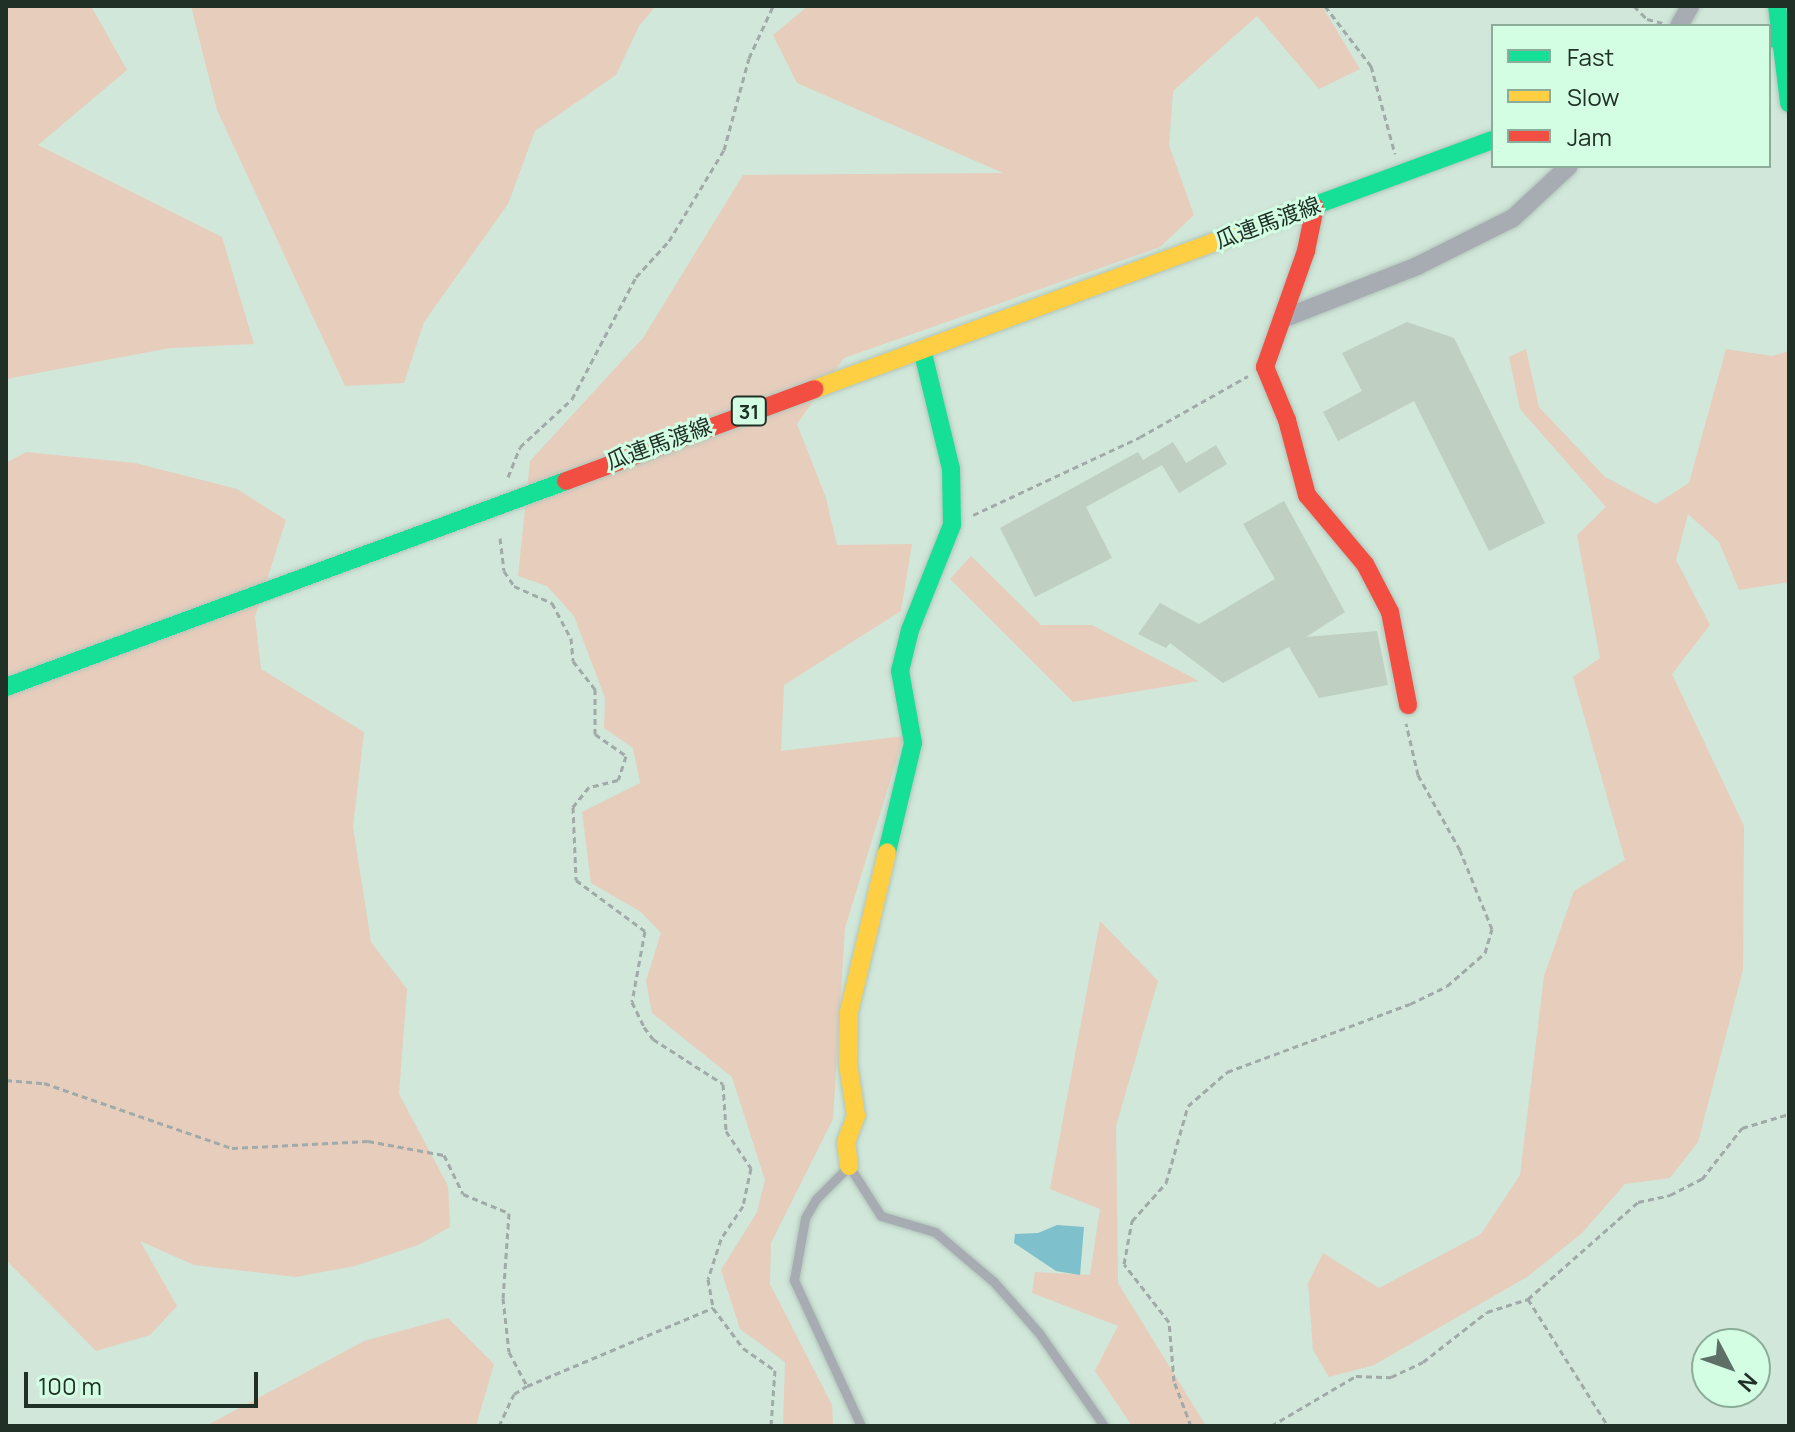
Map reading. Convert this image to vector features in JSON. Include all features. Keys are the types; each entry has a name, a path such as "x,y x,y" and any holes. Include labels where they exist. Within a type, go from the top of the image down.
{"main road":[{"path":"1777,6 1789,103"},
{"name":"瓜連馬渡線","path":"6,687 745,412 923,353 1491,141"},
{"path":"1315,207 1265,367 1287,420 1307,495 1365,564 1390,612 1408,705"},
{"path":"849,1166 846,1142 856,1116 848,1064 849,1012 913,743 900,671 910,630 952,525 951,469 923,353"}],"street":[{"path":"1675,24 1690,6"},
{"path":"1282,319 1417,266 1513,218 1567,168"}],"lane":[{"path":"861,1426 794,1280 805,1218 816,1199 849,1166 881,1216 935,1232 994,1282 1039,1333 1104,1426"}],"path":[{"path":"507,481 520,447 572,399 636,277 669,241 724,150 749,58 773,6"},
{"path":"1325,6 1371,66 1400,173"},
{"path":"1634,6 1647,19 1670,24"},
{"path":"952,525 1140,437 1265,367"},
{"path":"500,538 504,571 514,586 552,603 571,638 573,661 595,689 595,734 626,756 618,780 589,787 573,807 576,880 645,931 632,1002 653,1039 696,1061 723,1084 726,1131 751,1168 743,1206 721,1239 708,1279 713,1308 743,1348 775,1370 771,1426"},
{"path":"1191,1426 1179,1408 1169,1322 1124,1264 1132,1221 1166,1183 1188,1106 1227,1072 1410,1004 1447,986 1485,953 1492,929 1460,850 1418,775 1405,731 1408,705"},
{"path":"6,1080 44,1083 232,1148 368,1141 444,1155 463,1194 509,1213 503,1298 509,1352 527,1386"},
{"path":"1271,1426 1356,1376 1391,1377 1423,1362 1487,1312 1528,1299 1638,1202 1670,1195 1702,1179 1742,1128 1789,1114"},
{"path":"1528,1299 1608,1426"},
{"path":"499,1426 514,1394 527,1386 713,1308"}],"shaded area":[{"path":"6,6 91,6 127,70 38,145 222,237 254,344 170,348 6,379"},
{"path":"191,6 656,6 639,26 616,75 535,131 508,204 424,322 404,383 345,386 217,110"},
{"path":"808,6 1322,6 1360,69 1319,89 1257,16 1173,91 1169,145 1194,215 1160,247 844,358 797,424 826,498 837,545 912,544 901,611 784,685 781,751 904,736 845,928 833,1119 771,1243 770,1284 832,1405 833,1426 783,1426 785,1362 740,1329 721,1270 757,1212 765,1180 732,1077 652,1013 646,981 661,933 641,912 591,883 582,812 640,783 633,748 604,728 605,698 574,616 547,586 518,576 530,461 643,338 743,175 1003,173 797,83 773,35"},
{"path":"1526,349 1539,407 1605,477 1656,504 1689,483 1726,349 1772,356 1789,351 1789,582 1739,590 1719,542 1688,514 1676,560 1710,625 1672,674 1744,826 1743,970 1698,1142 1670,1178 1625,1184 1581,1234 1527,1277 1374,1365 1329,1377 1313,1350 1308,1283 1323,1253 1379,1288 1481,1234 1520,1175 1544,976 1574,891 1625,860 1573,677 1600,658 1577,535 1606,507 1520,409 1509,357"},
{"path":"26,452 135,463 237,489 286,520 255,617 261,669 364,732 353,827 371,942 407,989 399,1094 448,1186 450,1227 418,1245 355,1266 296,1277 194,1265 140,1241 177,1306 150,1335 96,1351 6,1260 6,463"},
{"path":"971,556 1041,625 1092,625 1199,681 1073,702 950,579"},
{"path":"1100,921 1158,981 1116,1126 1118,1283 1206,1426 1132,1426 1095,1371 1118,1326 1032,1293 1035,1272 1090,1275 1100,1209 1050,1189"},
{"path":"448,1318 494,1364 476,1426 206,1426 364,1341"}],"water":[{"path":"1057,1225 1084,1227 1080,1275 1056,1271 1014,1243 1015,1234 1038,1233"}],"building":[{"path":"1407,322 1454,338 1545,523 1489,551 1414,401 1338,441 1323,412 1362,391 1342,353"},
{"path":"1173,442 1186,463 1216,445 1227,464 1179,493 1162,465 1086,507 1112,558 1035,597 1000,528 1138,452 1143,460"},
{"path":"1284,501 1345,612 1306,637 1377,631 1388,685 1319,698 1289,647 1223,683 1170,643 1166,648 1138,634 1160,603 1199,624 1275,579 1243,524"}],"traffic: fast":[{"path":"1777,6 1789,103"},
{"path":"1771,38 1789,31"},
{"path":"1256,227 1491,141"},
{"path":"887,852 913,743 900,671 910,630 952,525 951,469 923,353"},
{"path":"6,687 566,481"}],"traffic: slow":[{"path":"815,389 1256,227"},
{"path":"849,1166 846,1142 856,1116 848,1064 849,1012 887,852"}],"traffic: jam":[{"path":"1315,207 1306,251 1265,367 1287,420 1307,495 1365,564 1390,612 1408,705"},
{"path":"566,481 815,389"}]}
